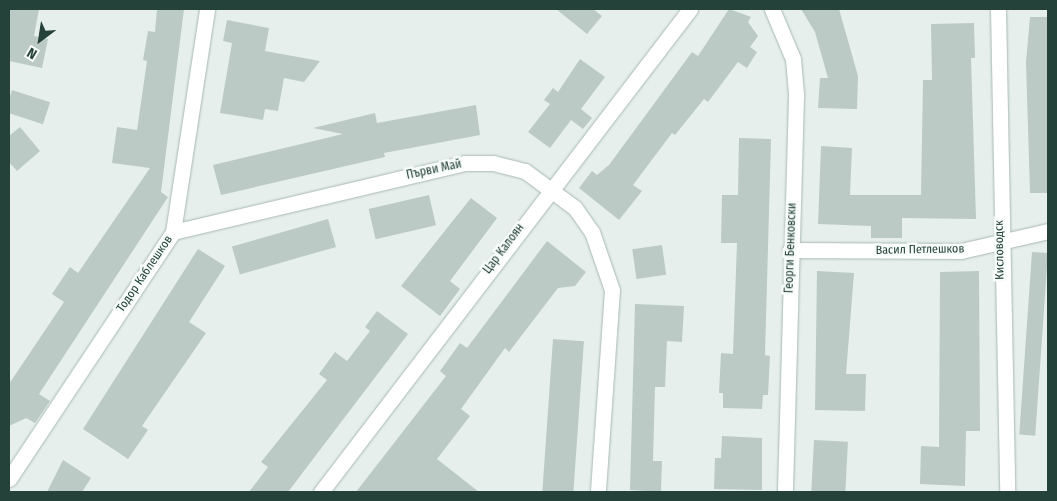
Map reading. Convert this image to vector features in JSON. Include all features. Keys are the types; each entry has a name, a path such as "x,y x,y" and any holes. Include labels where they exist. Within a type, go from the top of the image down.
{"street":[{"name":"Тодор Каблешков","path":"9,479 173,232 207,9"},
{"name":"Цар Калоян","path":"321,492 550,187 690,9"},
{"name":"Георги Бенковски","path":"772,9 793,58 796,96 790,250 785,492"},
{"name":"Кисловодск","path":"998,9 999,245 1006,492"},
{"name":"Първи Май","path":"173,232 465,163 493,163 525,171 550,187 575,208 592,232 612,290 598,492"},
{"name":"Васил Петлешков","path":"790,250 961,251 999,245 1048,231"}],"building":[{"path":"9,9 39,9 34,36 48,39 42,68 9,61"},
{"path":"157,9 184,9 161,192 168,197 39,394 50,401 35,423 26,418 9,426 9,384 64,302 52,294 70,267 78,273 150,168 112,163 117,127 137,130 147,61 143,60 148,31 155,32"},
{"path":"556,9 593,9 602,16 587,34"},
{"path":"729,9 751,17 748,22 758,36 750,47 757,52 747,68 738,62 708,102 704,99 675,135 672,133 633,185 642,191 619,220 579,188 592,171 597,175 609,165 692,52 698,56"},
{"path":"801,9 839,9 858,76 857,109 818,108 820,78 828,78 815,32"},
{"path":"1030,17 1048,17 1048,193 1030,193 1026,62"},
{"path":"227,20 269,28 265,51 320,61 304,82 284,78 278,111 265,109 263,120 220,113 232,43 223,41"},
{"path":"974,23 975,58 971,58 976,219 902,218 902,238 871,238 871,226 818,224 821,146 852,148 850,195 921,195 923,80 932,80 931,24"},
{"path":"580,59 605,77 581,109 592,118 583,129 571,120 550,148 528,132 550,104 544,100 553,88 558,92"},
{"path":"12,90 50,102 43,124 9,113 9,99"},
{"path":"476,105 480,135 384,153 385,157 221,195 213,165 343,134 313,128 375,113 377,123"},
{"path":"20,127 40,151 17,171 9,162 9,136"},
{"path":"739,138 771,139 765,355 770,356 768,395 763,395 762,409 723,408 723,393 719,393 721,353 733,354 737,243 721,243 722,195 738,195"},
{"path":"429,195 436,225 376,239 369,209"},
{"path":"471,198 497,218 450,281 460,289 440,316 401,286"},
{"path":"328,219 336,247 240,274 232,247"},
{"path":"547,241 586,272 575,286 558,288 509,352 505,348 461,409 470,416 437,459 479,492 356,492 446,376 440,371 460,343 467,348"},
{"path":"662,245 666,275 636,279 632,249"},
{"path":"198,249 225,266 189,322 206,333 142,426 148,430 128,459 83,429"},
{"path":"1032,252 1048,253 1035,436 1019,435"},
{"path":"817,271 854,273 846,374 866,374 865,411 815,410"},
{"path":"979,271 980,431 966,431 965,486 920,484 921,446 939,447 940,272"},
{"path":"635,304 684,306 682,342 667,341 665,387 655,387 653,461 662,461 661,492 630,490"},
{"path":"377,311 408,334 288,492 249,492 268,467 261,462 327,380 319,374 335,352 347,361 370,331 365,327"},
{"path":"553,339 584,341 573,492 542,492"},
{"path":"722,436 762,438 762,490 714,489 715,458 721,458"},
{"path":"814,440 848,442 845,492 811,492"},
{"path":"63,460 91,478 82,492 47,492"}]}
